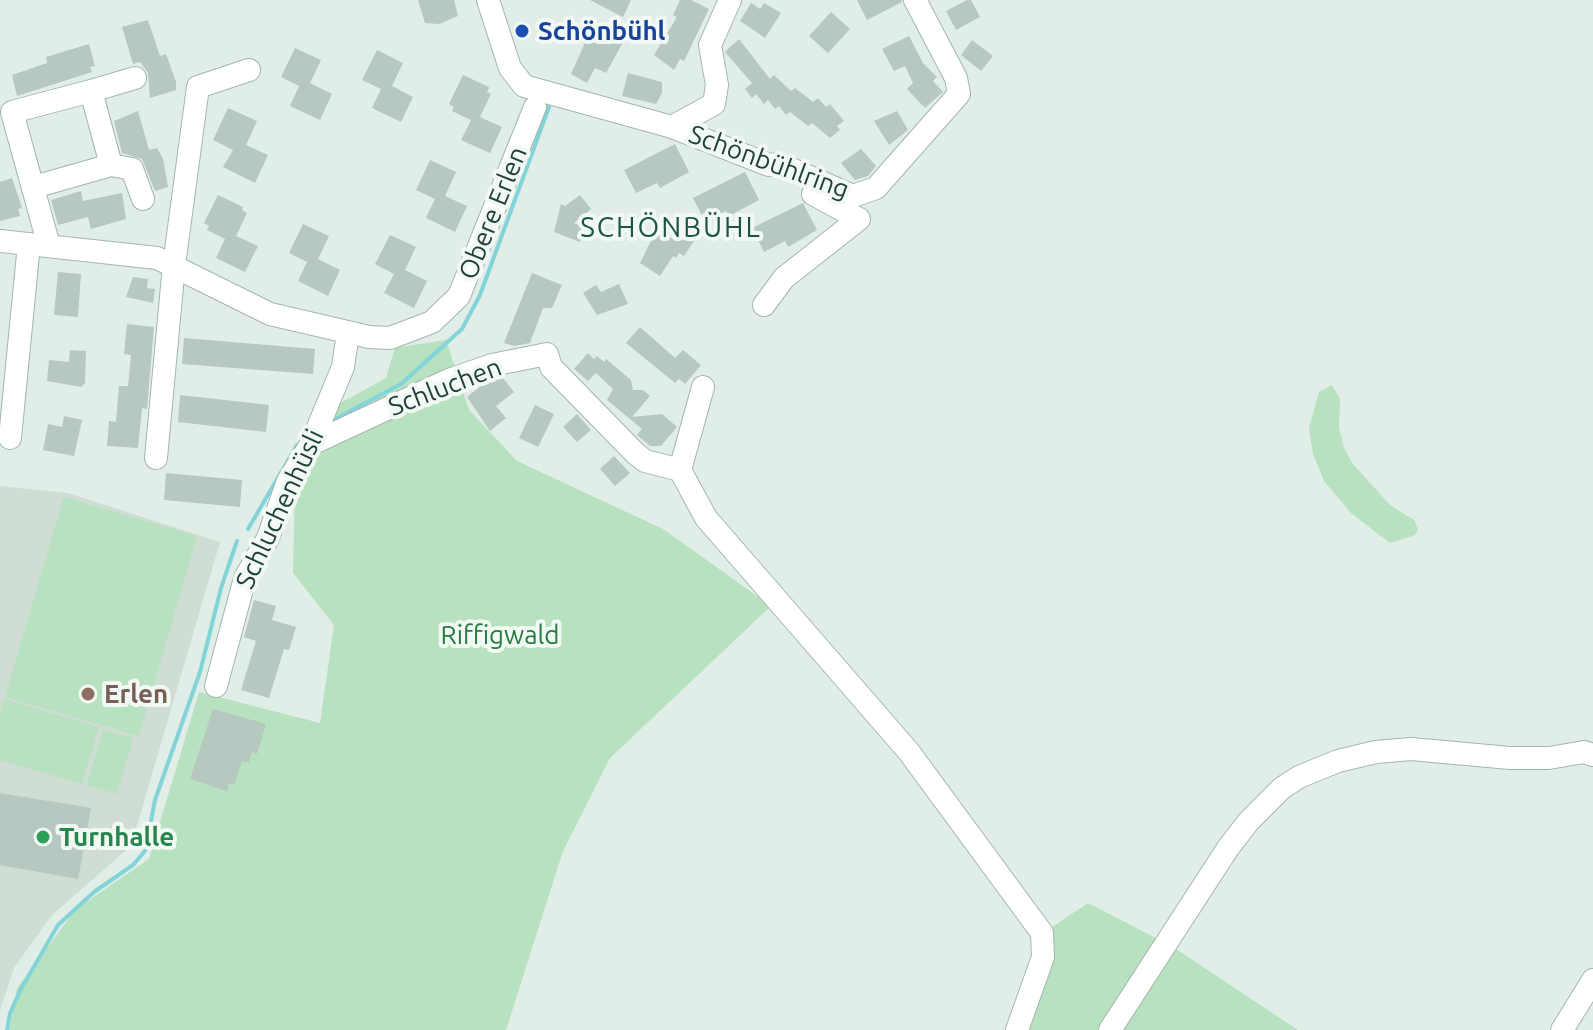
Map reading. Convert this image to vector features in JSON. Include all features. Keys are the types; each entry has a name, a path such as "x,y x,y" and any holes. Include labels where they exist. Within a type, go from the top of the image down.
{"street":[{"path":"489,4 512,0"},
{"name":"Schönbühlring","path":"672,127 714,104 717,85 710,45 730,0"},
{"name":"Schönbühlring","path":"489,4 510,68 524,86 672,127 769,165 780,164 853,196 876,188 959,94 956,78 915,0"},
{"path":"156,458 174,265 198,87 249,70"},
{"path":"10,438 39,245 34,187 6,105 91,91 135,78"},
{"path":"91,91 111,165"},
{"name":"Obere Erlen","path":"0,241 157,258 270,314 348,333 390,338 417,330 446,311 468,279 535,107"},
{"path":"34,187 111,165 132,169 143,199"},
{"path":"764,305 784,278 859,219 773,171 769,165"},
{"name":"Schluchenhüsli","path":"216,686 245,578 268,538 288,481 311,444 343,367 348,333"},
{"name":"Schluchen","path":"311,444 449,380 492,365 547,354 551,367 636,454 645,461 680,470"},
{"path":"703,387 680,470 706,518 900,741 1034,918 1045,946 1017,1030"},
{"path":"1110,1030 1228,848 1260,810 1299,777 1338,761 1376,752 1411,749 1510,758 1549,758 1584,752 1593,755"},
{"path":"1562,1030 1593,980"}],"shaded area":[{"name":"Erlen","path":"0,486 68,493 220,542 131,846 52,915 14,968 0,1010"}],"green space":[{"name":"Riffigwald","path":"446,340 469,410 517,461 663,529 771,606 610,758 563,851 506,1030 9,1030 17,988 76,909 149,859 199,692 320,723 334,625 293,573 295,482 335,406 386,378 395,348"},
{"path":"1332,385 1340,399 1339,428 1352,463 1390,505 1414,520 1418,529 1415,535 1390,543 1351,513 1324,481 1313,454 1309,428 1319,392"},
{"path":"64,497 197,536 139,736 5,697"},
{"path":"4,699 99,727 82,784 0,760 0,712"},
{"path":"103,730 133,738 117,794 87,785"},
{"path":"1088,903 1173,947 1298,1030 1020,1030 1049,929"}],"building":[{"path":"418,0 454,0 458,16 439,24 425,23"},
{"path":"590,0 631,0 623,17"},
{"path":"680,0 691,0 709,9 684,61 680,59 674,70 654,55 677,17 673,15"},
{"path":"857,0 901,0 902,2 867,20"},
{"path":"971,0 980,17 956,30 946,11"},
{"path":"751,3 760,9 764,3 781,13 765,38 740,21"},
{"path":"831,12 850,29 828,53 809,36"},
{"path":"148,20 160,56 166,54 176,82 176,90 150,98 148,73 140,62 133,64 122,27"},
{"path":"608,28 626,37 606,73 595,68 587,83 571,74 588,36 599,41"},
{"path":"909,36 923,63 937,77 933,81 943,92 925,108 907,89 913,83 905,66 894,71 882,49"},
{"path":"739,39 770,79 774,75 791,91 795,88 813,102 818,98 826,107 830,104 844,121 837,126 840,130 830,138 812,123 808,126 790,112 786,115 779,106 775,109 768,100 764,104 756,94 752,98 745,89 752,83 725,52"},
{"path":"972,40 993,56 981,71 961,55"},
{"path":"89,44 95,66 90,67 92,72 17,96 12,75 47,63 46,57"},
{"path":"295,48 321,60 310,83 332,94 320,120 290,106 299,86 281,77"},
{"path":"377,50 403,63 392,86 413,97 401,122 372,108 381,89 362,80"},
{"path":"628,73 662,82 662,93 656,104 622,96"},
{"path":"463,75 489,87 487,92 491,94 480,117 502,127 490,153 461,140 471,120 452,111 454,107 449,104"},
{"path":"228,108 257,121 246,145 268,155 255,183 223,167 233,150 213,140"},
{"path":"138,111 149,150 157,148 163,159 168,187 155,191 142,159 122,153 114,121"},
{"path":"897,111 908,130 889,145 874,121"},
{"path":"675,144 689,172 660,188 657,183 636,193 624,170"},
{"path":"861,149 876,166 868,176 855,180 841,163"},
{"path":"430,160 456,172 445,196 467,206 455,232 426,218 435,199 416,190"},
{"path":"745,172 759,200 729,216 726,211 705,221 693,198"},
{"path":"12,178 22,208 18,209 20,216 0,221 0,182"},
{"path":"81,191 83,201 122,193 126,219 91,229 88,217 58,225 51,200"},
{"path":"218,195 243,207 242,210 247,213 236,236 258,246 245,272 216,258 225,239 207,230 209,226 204,223"},
{"path":"580,195 591,209 574,223 585,228 580,242 554,232 561,204 565,206"},
{"path":"803,203 817,230 788,247 785,241 764,252 752,228"},
{"path":"303,224 329,236 318,259 340,270 328,296 298,281 307,262 289,253"},
{"path":"657,229 676,241 683,230 696,238 684,256 679,253 676,258 673,256 660,276 640,263"},
{"path":"390,235 416,247 405,270 427,281 414,308 384,293 394,274 375,264"},
{"path":"58,272 81,274 78,317 54,315"},
{"path":"532,273 562,285 552,308 543,308 530,343 514,346 504,343"},
{"path":"133,277 148,279 147,288 155,289 153,303 126,297"},
{"path":"619,284 628,304 597,315 583,293 596,285 601,292"},
{"path":"127,324 154,327 147,409 142,408 138,448 107,446 109,421 116,422 119,386 128,386 131,355 124,354"},
{"path":"640,327 675,358 683,350 701,365 685,384 679,379 675,383 626,343"},
{"path":"184,338 315,349 313,374 182,364"},
{"path":"70,350 86,351 85,383 81,387 47,381 49,360 69,362"},
{"path":"588,353 594,359 597,356 604,362 606,359 631,380 633,390 643,390 650,396 632,417 662,414 677,427 661,446 650,446 637,435 642,429 607,400 613,389 596,373 588,381 574,369"},
{"path":"502,377 514,392 496,406 506,418 490,431 467,397 482,385"},
{"path":"180,395 269,405 266,432 178,422"},
{"path":"535,405 554,414 538,447 519,438"},
{"path":"577,414 591,430 577,442 563,427"},
{"path":"64,416 82,420 74,456 43,450 48,424 62,427"},
{"path":"614,456 630,473 615,486 600,469"},
{"path":"166,473 242,480 240,507 164,500"},
{"path":"254,600 276,606 272,620 296,627 289,650 284,649 269,698 241,690 256,641 244,637"},
{"path":"213,709 266,724 257,754 252,752 249,763 242,761 234,785 229,783 227,791 190,779"},
{"name":"Turnhalle","path":"0,793 91,808 78,879 0,865"}],"waterway":[{"path":"330,422 401,384 462,329 480,295 549,107"},
{"path":"248,529 297,445"},
{"path":"7,1030 10,1013 21,989 58,925 94,892 133,865 145,851 155,800 200,672 221,588 237,541"}],"place":[{"name":"Schönbühl","path":"522,31"},
{"name":"Erlen","path":"88,694"},
{"name":"Turnhalle","path":"43,837"}],"district":[{"name":"SCHÖNBÜHL","path":"671,228"}]}
